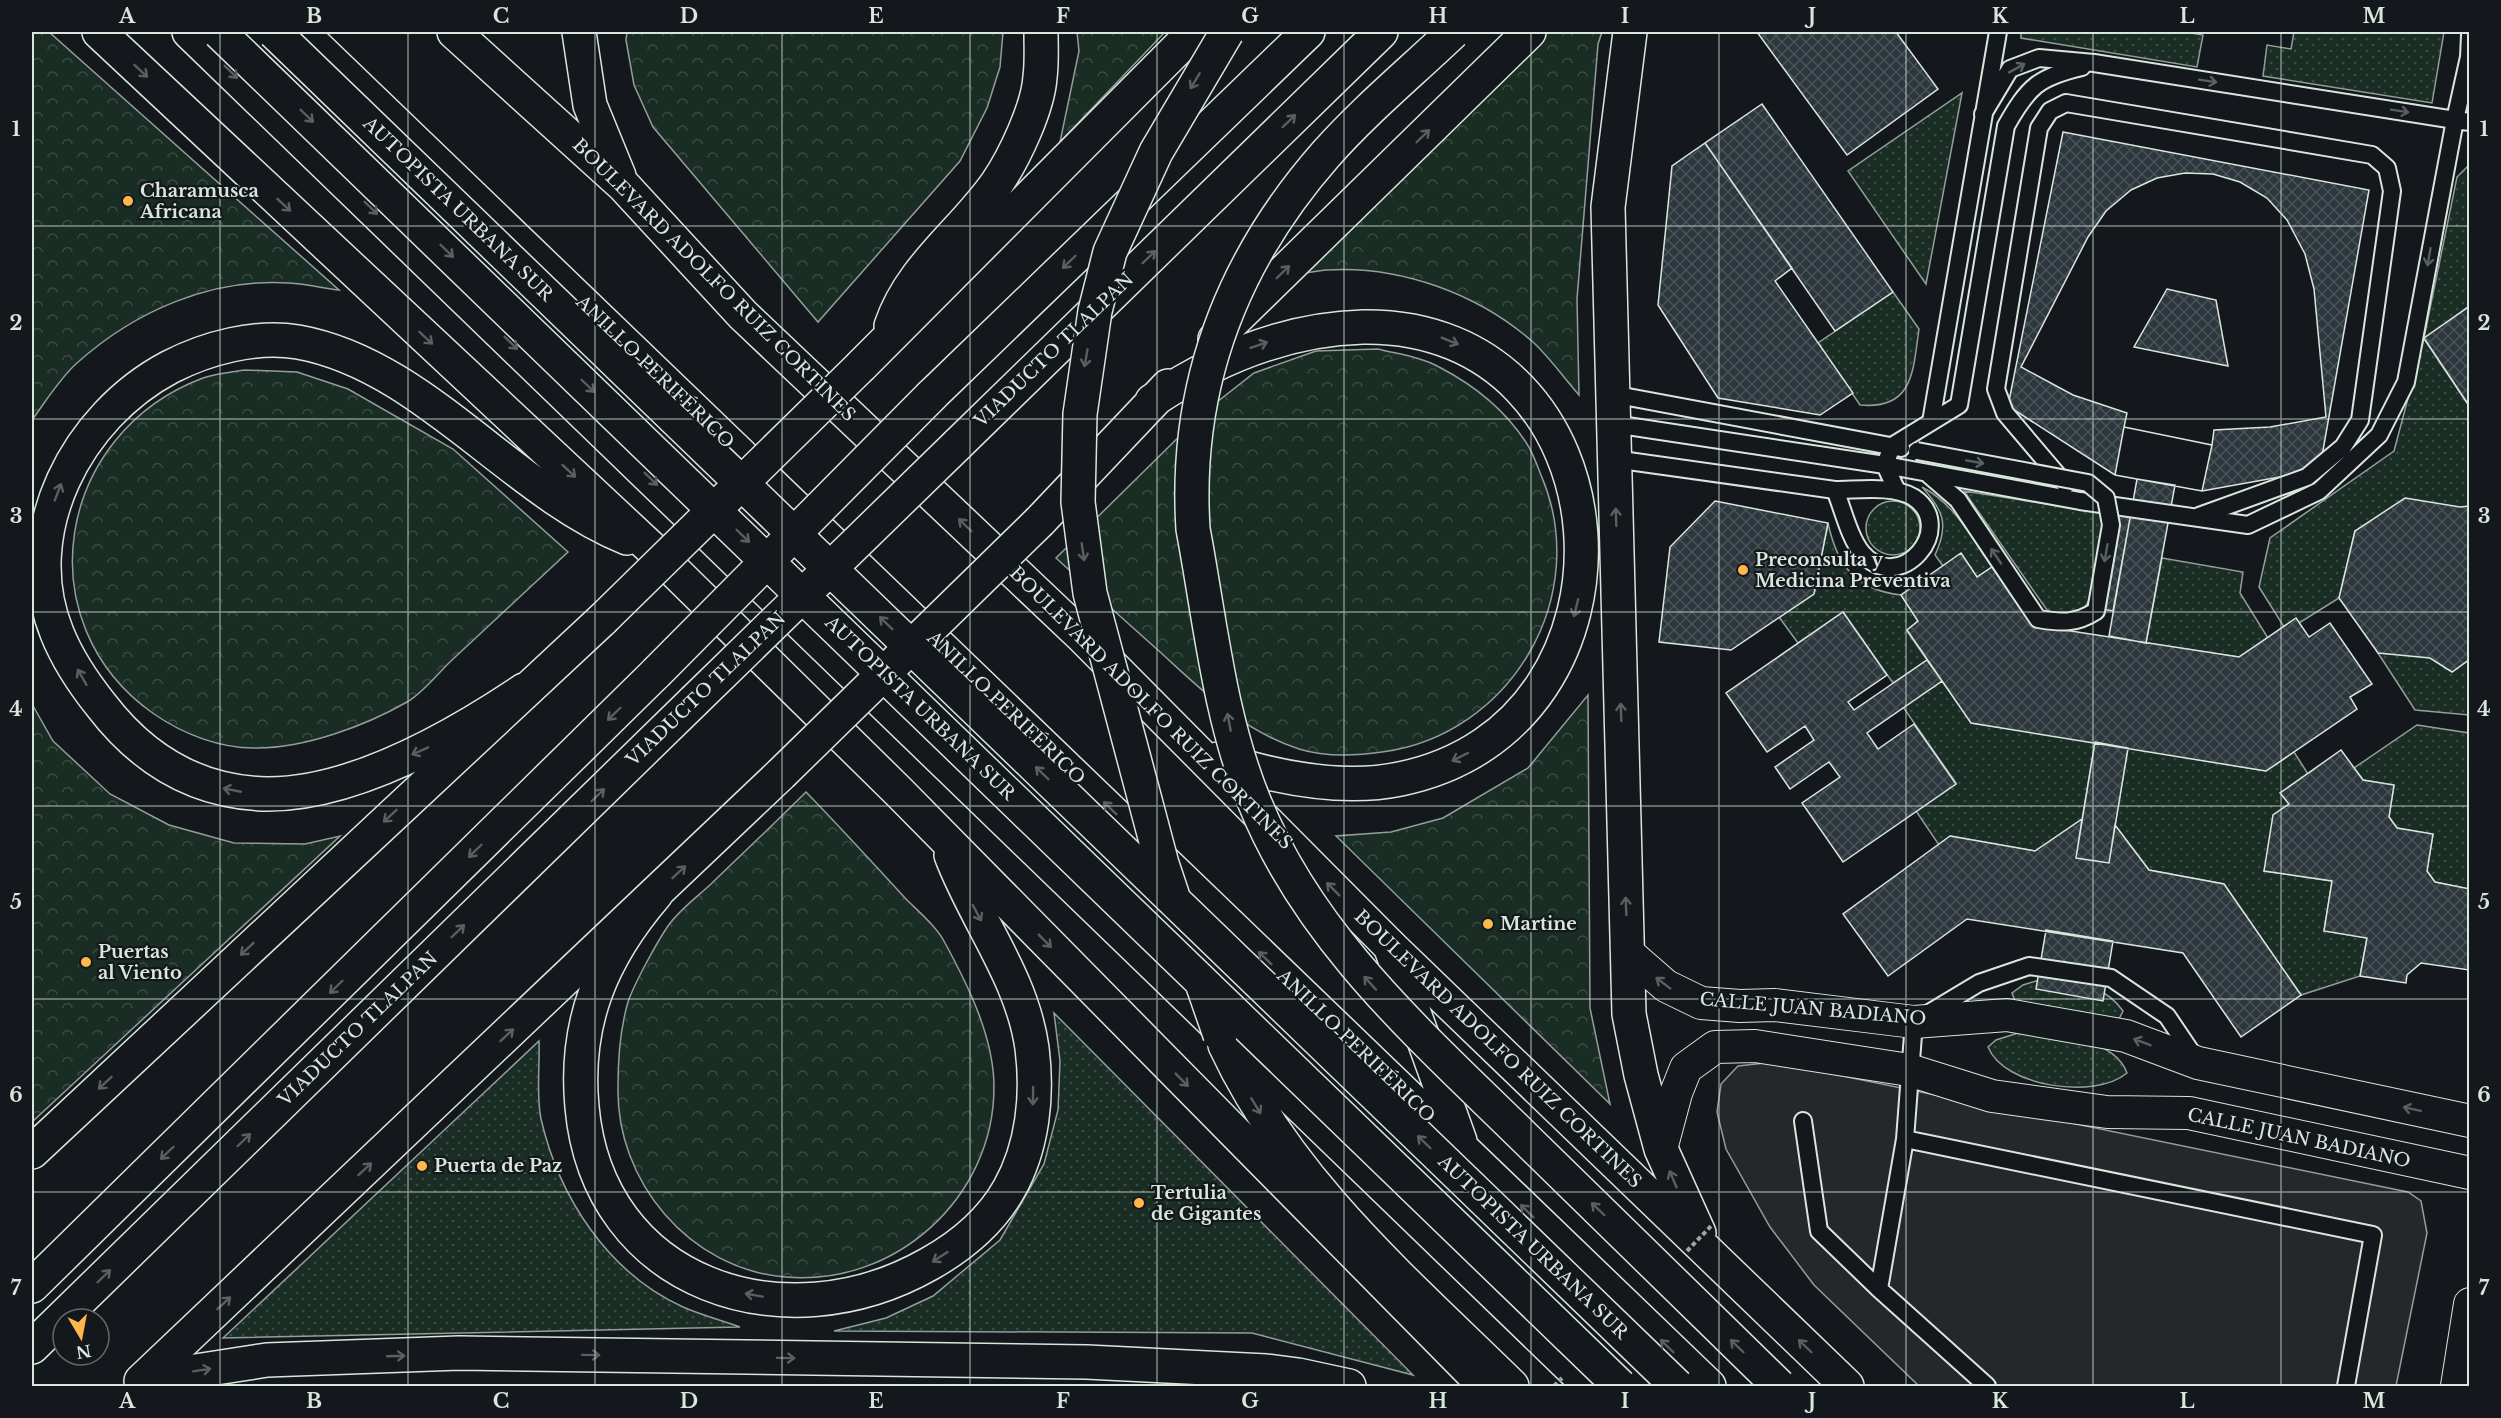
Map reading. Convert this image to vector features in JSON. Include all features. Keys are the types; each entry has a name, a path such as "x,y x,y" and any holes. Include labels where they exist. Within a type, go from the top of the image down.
{"main road":[{"path":"99,32 651,548 945,840 1485,1386"},
{"path":"189,32 1590,1386"},
{"name":"AUTOPISTA URBANA SUR","path":"219,32 1620,1386"},
{"name":"AUTOPISTA URBANA SUR","path":"274,32 1677,1386"},
{"name":"ANILLO PERIFÉRICO","path":"301,32 1709,1386"},
{"name":"BOULEVARD ADOLFO RUIZ CORTINES","path":"454,32 624,186 743,315 1084,638 1390,946 1847,1386"},
{"path":"579,32 590,105 624,186"},
{"path":"886,342 907,289 919,272 997,183 1027,125 1040,80 1041,32"},
{"path":"32,1152 524,690 603,619 886,342 1194,32"},
{"path":"1227,32 1182,103 1131,202 1110,252 1095,311 1084,369 1078,458 1082,548 1090,593 1162,864 1220,1035 1236,1070 1279,1141 1332,1206 1512,1386"},
{"path":"32,1286 656,673 932,395 1308,32"},
{"name":"VIADUCTO TLALPAN","path":"32,1347 1381,32"},
{"path":"1453,32 1327,152 1295,191 1267,232 1242,276 1210,355 1196,419 1191,492 1193,529 1235,752 1255,804 1279,854 1313,911 1369,983 1779,1386"},
{"path":"140,1383 781,774 1040,521 1152,401 1529,32"},
{"path":"1630,32 1608,207 1629,1014 1641,1075 1661,1149 1707,1251"},
{"path":"1152,401 1186,378 1223,359 1262,344 1302,333 1342,328 1383,327 1437,336 1487,360 1508,376 1531,400 1549,426 1562,455 1579,516 1583,547 1581,579 1569,633 1558,659 1526,706 1483,744 1429,771 1400,779 1369,783 1289,777 1197,752"},
{"path":"524,690 477,721 426,749 376,769 326,785 268,794 239,792 186,777 141,750 122,732 92,694 58,635 50,610 44,559 51,515 62,481 75,457 110,411 158,373 211,350 265,341 293,341 335,351 387,375 558,501 591,522 651,548"},
{"path":"656,894 632,922 612,952 597,985 587,1019 580,1085 583,1118 595,1171 606,1195 641,1242 665,1261 692,1277 724,1289 758,1297 814,1299 856,1293 886,1285 914,1272 967,1238 990,1216 1009,1190 1022,1162 1030,1133 1034,1075 1026,1020 1005,963 974,907 945,840"},
{"path":"1390,946 1462,1149"},
{"path":"140,1383 267,1360 459,1353 1087,1362 1250,1375 1298,1375 1349,1386"},
{"path":"1185,1386 1250,1375"}],"street":[{"name":"CALLE JUAN BADIANO","path":"1628,952 1666,986 1701,1003 1740,1006 1775,1005 1914,1022 2007,1015 2126,1036 2198,1063 2469,1121"},
{"name":"CALLE JUAN BADIANO","path":"1661,1149 1676,1092 1686,1068 1714,1047 1755,1046 1909,1070 1992,1096 2107,1112 2189,1113 2469,1173"},
{"path":"2189,1113 2198,1063"},
{"path":"2457,1386 2469,1304"}],"lane":[{"path":"1931,422 1998,32"},
{"path":"1613,409 1928,474 2192,519 2248,525 2319,491 2379,435 2406,382 2462,121 2469,35"},
{"path":"1983,114 2010,69 2039,58 2094,63 2462,121"},
{"path":"1897,491 1885,465 1892,446 1959,405 2006,126 2023,96 2053,74 2094,63"},
{"path":"2080,501 2005,413 1996,389 2039,128 2050,111 2066,103 2372,155 2387,168 2391,191 2360,420 2343,447 2307,477 2192,519"},
{"path":"1613,409 1892,446 2088,483 2106,498 2110,525 2096,611 2081,621 2060,623 2038,619 1958,500 1928,474"},
{"path":"1614,459 1835,490 1897,491 1912,497 1922,506 1929,526 1926,545 1920,554 1904,564 1893,567 1881,565 1863,554 1835,490"},
{"path":"1879,1289 1905,1139 1914,1022 1979,983 2029,966 2041,967 2111,978 2167,1016 2198,1063"},
{"path":"1803,1121 1818,1231 1987,1386"},
{"path":"1905,1139 2373,1235 2346,1386"}],"green space":[{"path":"32,32 49,32 339,290 295,284 260,283 203,292 176,302 149,314 100,344 71,369 32,420"},
{"path":"627,32 1003,32 1000,67 987,108 960,161 818,322 653,127 634,85 626,40"},
{"path":"1077,32 1165,32 1060,142 1079,51"},
{"path":"1542,32 1602,32 1598,44 1577,299 1579,395 1540,349 1512,326 1489,310 1437,286 1382,272 1354,270 1326,270 1276,278"},
{"path":"2021,32 2185,32 2203,35 2197,67 2021,38"},
{"path":"2294,32 2444,32 2432,103 2263,76 2267,45 2291,49"},
{"path":"1962,93 1926,284 1848,171"},
{"path":"2469,165 2469,306 2424,339 2469,406 2469,506 2355,531 2339,598 2299,623 2284,627 2259,587 2270,538 2394,451 2424,338 2457,177"},
{"path":"1893,292 1919,329 1912,372 1901,394 1891,401 1878,405 1860,405 1818,343"},
{"path":"1378,349 1425,361 1452,374 1488,400 1519,432 1541,475 1554,521 1556,567 1548,611 1529,653 1503,689 1469,719 1428,740 1382,752 1330,755 1299,749 1278,741 1224,708 1191,681 1056,558 1203,413 1254,373 1316,351"},
{"path":"245,370 297,372 348,389 453,449 568,552 413,698 354,727 314,740 276,747 243,748 216,743 177,728 154,714 113,676 86,631 74,582 75,532 89,484 115,441 153,404 203,378"},
{"path":"1922,487 1944,502 1953,512 1992,567 1977,577 1961,554 1943,566 1935,555 1942,535 1942,519 1935,504"},
{"path":"1964,491 2104,513 2093,587 2083,609 2068,616 2047,610"},
{"path":"1888,501 1898,501 1908,505 1916,513 1920,528 1916,543 1908,551 1898,555 1888,555 1878,551 1870,543 1866,533 1866,523 1870,513 1878,505"},
{"path":"1828,523 1837,551 1851,573 1871,588 1901,595 1918,621 1907,631 1927,660 1893,683 1843,612 1798,643 1779,617 1814,593"},
{"path":"2162,558 2243,572 2240,593 2268,638 2239,657 2146,643"},
{"path":"2378,653 2469,659 2469,715 2415,710"},
{"path":"1942,681 1972,723 2095,742 2082,819 2035,851 1951,836 1939,845 1916,811 1956,783 1903,707"},
{"path":"1588,695 1590,1008 1610,1104 1336,836 1391,832 1443,818 1528,768"},
{"path":"32,704 53,741 110,794 169,825 234,843 305,844 340,836 32,1122"},
{"path":"2417,725 2469,733 2469,889 2435,882 2427,871 2433,834 2397,828 2389,817 2394,785 2363,780 2354,768"},
{"path":"2128,748 2266,771 2294,752 2308,774 2281,793 2289,804 2264,871 2332,881 2324,931 2367,938 2360,976 2301,995 2224,884 2149,870 2115,825"},
{"path":"806,792 942,937 962,976 985,1031 993,1068 994,1087 990,1127 977,1165 957,1199 931,1227 899,1251 864,1267 826,1276 785,1277 750,1270 718,1257 689,1238 665,1214 645,1186 630,1155 621,1122 618,1066 621,1033 628,1002 646,963 672,920"},
{"path":"2039,980 2096,989 2115,1001 2123,1011 2119,1019 2015,1001 2012,993 2023,985"},
{"path":"1054,1013 1413,1375 1252,1333 834,1331 886,1318 933,1296 1000,1240 1044,1164 1058,1110 1060,1061"},
{"path":"2018,1033 2064,1037 2096,1045 2109,1051 2120,1061 2127,1073 2112,1081 2094,1086 2052,1085 2031,1080 2012,1072 1997,1061 1988,1047 1996,1040"},
{"path":"539,1041 538,1090 541,1119 560,1176 591,1230 632,1274 656,1292 690,1310 740,1327 223,1338"}],"shaded area":[{"path":"1774,1062 2408,1192 2421,1201 2427,1233 2396,1386 1919,1386 1814,1285 1770,1227 1726,1149 1717,1112 1721,1084 1738,1066"}],"building":[{"path":"1757,32 1896,32 1938,89 1847,155"},
{"path":"1762,104 1893,292 1835,331 1705,143"},
{"path":"2063,132 2369,190 2322,456 2302,473 2202,491 2115,475 2008,406"},
{"path":"1705,143 1792,268 1775,281 1853,393 1820,415 1718,398 1658,305 1672,166"},
{"path":"2185,173 2213,174 2240,182 2267,198 2287,220 2305,254 2314,289 2326,417 2270,427 2214,430 2212,445 2124,427 2127,413 2073,395 2021,367 2088,237 2106,211 2131,190 2157,178","holes":["2167,289 2216,300 2228,366 2134,347"]},
{"path":"2470,306 2470,403 2468,404 2424,338"},
{"path":"2124,427 2212,445 2202,491 2115,475"},
{"path":"2137,479 2175,485 2146,643 2109,636"},
{"path":"2109,498 2133,502 2113,611 2089,607"},
{"path":"2405,498 2460,507 2470,506 2470,659 2452,672 2430,658 2378,653 2339,598 2355,531"},
{"name":"Preconsulta y Medicina Preventiva","path":"1715,501 1828,523 1814,594 1731,650 1659,642 1670,547"},
{"path":"1961,553 1977,577 1992,567 2032,625 2239,657 2296,618 2309,637 2330,623 2372,684 2350,697 2357,709 2266,771 1971,723 1907,630 1918,621 1901,595"},
{"path":"1843,612 1887,675 1848,702 1854,710 1927,660 1942,681 1867,733 1878,749 1914,724 1956,784 1843,862 1802,803 1840,777 1829,762 1790,789 1775,767 1814,740 1805,726 1767,752 1726,693"},
{"path":"2095,742 2128,748 2109,863 2076,858"},
{"path":"2341,750 2363,780 2394,785 2389,817 2397,828 2433,834 2427,871 2435,882 2470,889 2469,970 2421,963 2407,975 2406,983 2360,976 2367,938 2324,931 2332,881 2264,871 2273,815 2289,804 2280,793"},
{"path":"2082,819 2076,858 2109,863 2115,825 2149,870 2224,884 2301,995 2241,1037 2183,953 1967,919 1888,976 1843,914 1950,836 2035,851"},
{"path":"2046,930 2113,941 2103,1001 2036,989"}],"place":[{"name":"Charamusca Africana","path":"128,201"},
{"name":"Preconsulta y Medicina Preventiva","path":"1743,570"},
{"name":"Martine","path":"1488,924"},
{"name":"Puertas al Viento","path":"86,962"},
{"name":"Puerta de Paz","path":"422,1166"},
{"name":"Tertulia de Gigantes","path":"1139,1203"}]}
